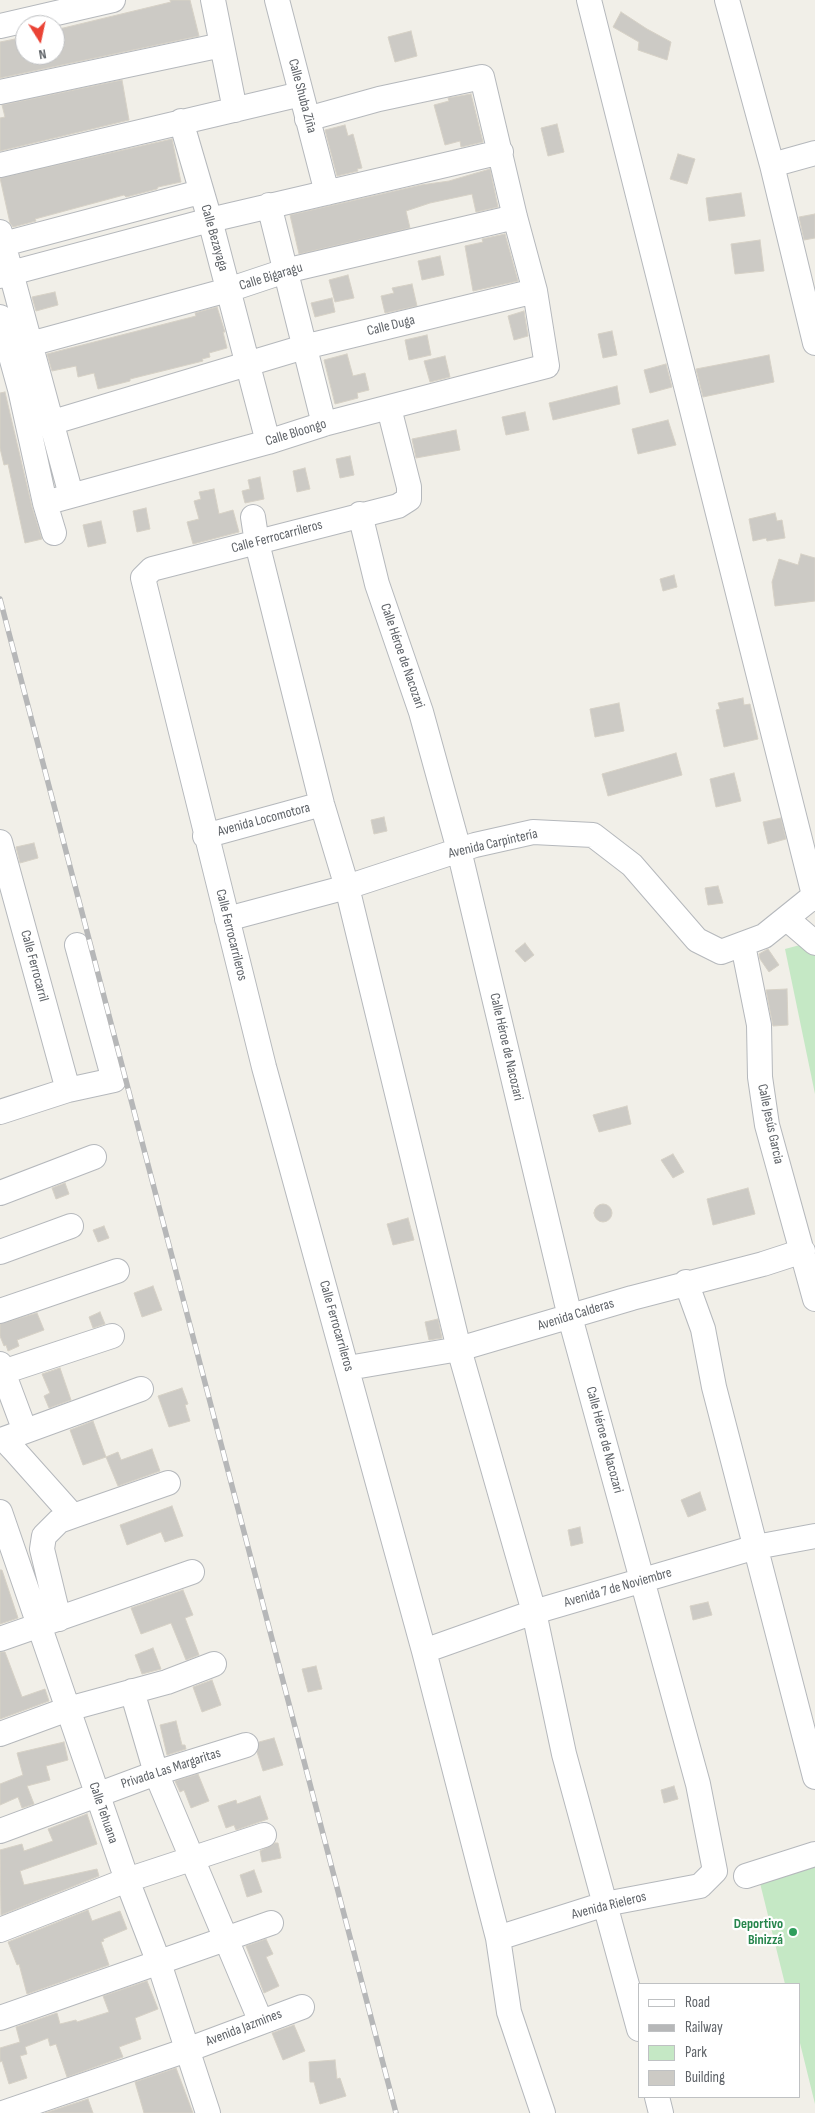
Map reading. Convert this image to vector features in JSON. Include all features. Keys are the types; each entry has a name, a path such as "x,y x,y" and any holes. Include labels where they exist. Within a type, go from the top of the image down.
{"street":[{"path":"0,26 113,0"},
{"path":"213,0 234,110"},
{"name":"Calle Shuba Ziña","path":"277,0 327,192"},
{"path":"589,0 815,943"},
{"path":"727,0 772,165 815,343"},
{"path":"0,92 222,45"},
{"path":"308,119 379,99 482,77 515,217 535,291"},
{"path":"0,165 301,94"},
{"name":"Calle Bezayaga","path":"181,121 200,192 210,220 268,442"},
{"path":"5,275 269,205 501,152"},
{"path":"772,165 815,153"},
{"path":"70,495 30,344 5,275 1,241 200,192"},
{"path":"269,205 324,424"},
{"name":"Calle Bigaragu","path":"30,344 228,290 285,271 515,217"},
{"name":"Calle Duga","path":"50,423 304,347 535,291"},
{"name":"Calle Bloongo","path":"45,503 268,442 324,424 547,366 535,291"},
{"path":"0,317 20,389 45,503 54,533"},
{"name":"Calle Ferrocarrileros","path":"389,408 409,487 409,499 398,506 360,514 257,543 152,569 143,578 264,1067 348,1368 498,1938 509,2012 543,2113"},
{"name":"Calle Héroe de Nacozari","path":"360,514 377,584 421,712 459,850 570,1317 698,1784 715,1871"},
{"path":"253,517 257,543 322,804 347,887 459,1349 534,1612 564,1754 638,2025"},
{"name":"Avenida Locomotora","path":"206,836 322,804"},
{"name":"Avenida Carpintería","path":"227,919 347,887 459,850 533,832 593,835 632,865 697,940 721,952 744,945"},
{"name":"Calle Ferrocarril","path":"0,842 68,1090"},
{"path":"744,945 764,936 807,905"},
{"path":"0,1112 68,1090 114,1080 77,945"},
{"name":"Calle Jesús Garcia","path":"744,945 759,1024 760,1077 767,1126 815,1299"},
{"path":"0,1192 94,1157"},
{"path":"0,1252 71,1226"},
{"name":"Avenida Calderas","path":"348,1368 459,1349 686,1282 763,1264 803,1251"},
{"path":"0,1311 117,1271"},
{"path":"686,1282 703,1329 714,1387 815,1777"},
{"path":"73,1516 10,1437 1,1370 112,1336"},
{"path":"10,1437 141,1389"},
{"path":"49,1623 42,1548 44,1536 59,1522 73,1516 168,1483"},
{"name":"Calle Tehuana","path":"0,1512 4,1541 49,1623 68,1709 127,1880 159,1963 208,2113"},
{"name":"Avenida 7 de Noviembre","path":"424,1651 534,1612 642,1582 756,1547 815,1536"},
{"path":"0,1639 192,1572"},
{"path":"0,1734 68,1709 168,1682 214,1664"},
{"path":"132,1691 156,1773 261,2022"},
{"name":"Privada Las Margaritas","path":"0,1831 156,1773 246,1745"},
{"path":"0,1930 127,1880 264,1835"},
{"path":"746,1876 815,1854"},
{"name":"Avenida Rieleros","path":"498,1938 605,1904 700,1886 715,1871"},
{"path":"0,2018 271,1923"},
{"name":"Avenida Jazmines","path":"2,2113 187,2050 302,2007"},
{"path":"657,2098 662,2113"}],"green space":[{"path":"815,941 815,1094 785,949"},
{"name":"Deportivo Binizzá","path":"815,1864 815,2104 800,2043 800,1983 785,1983 759,1879"}],"building":[{"path":"170,0 190,0 199,36 65,64 65,28 171,2"},
{"path":"621,12 671,42 667,60 638,50 639,42 613,27"},
{"path":"411,31 417,56 395,62 388,37"},
{"path":"15,39 15,65 62,65 0,78 0,42"},
{"path":"122,80 129,120 0,151 0,118 5,117 2,105"},
{"path":"471,94 483,142 461,147 460,141 445,145 434,105 449,101 448,98"},
{"path":"557,124 564,152 548,156 541,128"},
{"path":"345,125 348,136 353,134 362,168 357,169 358,171 337,176 325,130"},
{"path":"172,139 181,182 126,197 124,195 35,219 36,221 13,227 10,223 0,178"},
{"path":"678,154 695,159 687,184 670,179"},
{"path":"490,169 498,207 476,212 472,194 430,203 406,211 410,228 299,254 290,215 421,185 449,181"},
{"path":"741,193 745,216 709,221 706,198"},
{"path":"815,214 815,238 804,240 799,217"},
{"path":"505,234 518,281 473,291 465,246 483,242 482,239"},
{"path":"760,240 764,271 735,274 731,244"},
{"path":"440,256 444,275 422,280 418,261"},
{"path":"348,275 354,298 335,302 329,280"},
{"path":"412,284 417,306 385,313 381,296 394,293 392,288"},
{"path":"55,292 58,305 36,311 32,297"},
{"path":"332,298 335,312 315,317 311,303"},
{"path":"217,307 225,332 223,332 227,348 209,353 210,357 202,359 203,361 98,389 94,373 78,377 76,366 52,371 47,354 196,316 195,313"},
{"path":"524,311 528,336 514,340 508,316"},
{"path":"612,331 617,355 603,358 598,334"},
{"path":"427,335 431,355 409,360 405,340"},
{"path":"347,354 353,376 365,373 369,390 357,393 358,398 335,404 324,360"},
{"path":"769,355 774,382 703,397 696,369"},
{"path":"445,356 450,377 430,382 424,361"},
{"path":"666,364 672,387 650,393 644,370"},
{"path":"617,386 620,404 553,420 549,403"},
{"path":"5,392 32,507 42,539 25,543 8,464 4,465 0,448 0,393"},
{"path":"525,412 529,430 506,435 502,417"},
{"path":"668,420 676,445 638,454 632,429"},
{"path":"456,430 460,450 416,458 412,439"},
{"path":"350,456 354,475 340,478 336,459"},
{"path":"305,468 310,489 297,492 293,471"},
{"path":"260,477 264,499 245,503 242,491 250,489 248,480"},
{"path":"214,489 219,514 233,510 239,532 193,544 187,522 199,519 194,501 201,499 199,492"},
{"path":"146,508 150,529 137,532 133,511"},
{"path":"775,513 777,521 782,520 785,538 767,541 766,538 753,541 749,519"},
{"path":"101,521 106,543 88,547 83,525"},
{"path":"801,554 815,558 815,601 775,606 772,582 779,559 798,565"},
{"path":"674,575 677,587 663,591 660,579"},
{"path":"743,698 744,705 750,704 758,739 724,747 716,710 720,709 718,703"},
{"path":"619,703 624,731 595,737 590,709"},
{"path":"676,753 682,775 608,796 602,774"},
{"path":"734,773 741,801 716,807 710,779"},
{"path":"384,817 387,831 374,834 371,820"},
{"path":"781,818 786,839 768,844 763,822"},
{"path":"34,843 38,858 20,863 16,847"},
{"path":"718,886 723,903 708,905 705,888"},
{"path":"525,943 534,955 525,962 515,951"},
{"path":"768,949 779,965 769,972 760,959 759,954"},
{"path":"787,989 788,1025 773,1026 766,990"},
{"path":"627,1106 631,1124 599,1132 593,1115"},
{"path":"673,1154 684,1172 673,1178 661,1160"},
{"path":"65,1183 69,1194 56,1199 52,1188"},
{"path":"748,1188 755,1214 713,1225 707,1199"},
{"path":"599,1204 607,1204 612,1209 610,1220 599,1222 594,1217 594,1209"},
{"path":"408,1218 414,1240 393,1245 387,1224"},
{"path":"104,1226 109,1238 98,1242 93,1230"},
{"path":"153,1286 162,1310 142,1317 134,1293"},
{"path":"100,1312 105,1324 93,1328 89,1317"},
{"path":"37,1313 44,1330 17,1340 19,1346 8,1351 0,1336 0,1324"},
{"path":"438,1319 442,1338 429,1340 425,1322"},
{"path":"60,1368 71,1400 49,1408 44,1396 50,1393 42,1374"},
{"path":"182,1388 188,1404 185,1405 190,1421 169,1427 158,1396"},
{"path":"93,1421 106,1457 83,1465 70,1430"},
{"path":"152,1449 160,1471 118,1486 106,1457 118,1452 121,1460"},
{"path":"700,1492 706,1510 688,1517 681,1500"},
{"path":"172,1506 183,1536 165,1542 161,1532 127,1545 120,1525"},
{"path":"580,1527 583,1543 571,1546 568,1530"},
{"path":"0,1570 2,1570 18,1618 0,1624"},
{"path":"183,1590 193,1615 185,1618 199,1655 186,1660 171,1623 141,1634 131,1608"},
{"path":"708,1602 712,1615 693,1620 690,1606"},
{"path":"153,1648 161,1669 142,1674 135,1655"},
{"path":"0,1652 5,1652 22,1697 45,1689 49,1701 0,1719"},
{"path":"316,1666 322,1689 308,1692 302,1669"},
{"path":"212,1680 221,1705 202,1712 193,1687"},
{"path":"176,1721 182,1745 185,1745 186,1749 167,1755 160,1725"},
{"path":"274,1738 283,1765 263,1771 257,1752 259,1742"},
{"path":"64,1742 68,1760 46,1766 50,1780 27,1786 34,1804 22,1808 18,1797 0,1805 0,1784 23,1775 17,1753"},
{"path":"198,1774 209,1801 191,1808 184,1790 180,1792 175,1781"},
{"path":"674,1786 678,1799 664,1803 661,1790"},
{"path":"260,1796 268,1819 236,1830 234,1825 226,1828 218,1806 236,1800 237,1804"},
{"path":"87,1814 97,1844 20,1871 24,1885 97,1869 99,1876 1,1915 0,1850 22,1844 24,1851 53,1841 48,1829"},
{"path":"278,1843 281,1858 262,1862 260,1851"},
{"path":"254,1870 262,1892 247,1897 240,1875"},
{"path":"88,1910 92,1921 120,1911 127,1929 103,1939 104,1941 101,1942 109,1965 27,1994 19,1964 17,1965 8,1942"},
{"path":"266,1939 273,1954 266,1957 279,1986 264,1993 246,1946"},
{"path":"147,1981 158,2009 135,2018 141,2039 119,2047 123,2057 67,2077 56,2044 50,2046 48,2038 25,2047 27,2054 20,2056 27,2078 9,2084 2,2061 0,2062 0,2048 20,2042 16,2027 57,2013 60,2024 76,2020 77,2022 109,2012 103,1996"},
{"path":"294,2025 305,2051 283,2060 272,2033"},
{"path":"335,2060 337,2079 340,2078 346,2096 320,2104 314,2082 310,2082 309,2062"},
{"path":"176,2068 193,2113 144,2113 135,2082"},
{"path":"88,2099 93,2113 45,2113"}],"railway":[{"path":"0,599 396,2113"}],"place":[{"name":"Deportivo Binizzá","path":"793,1932"}]}
